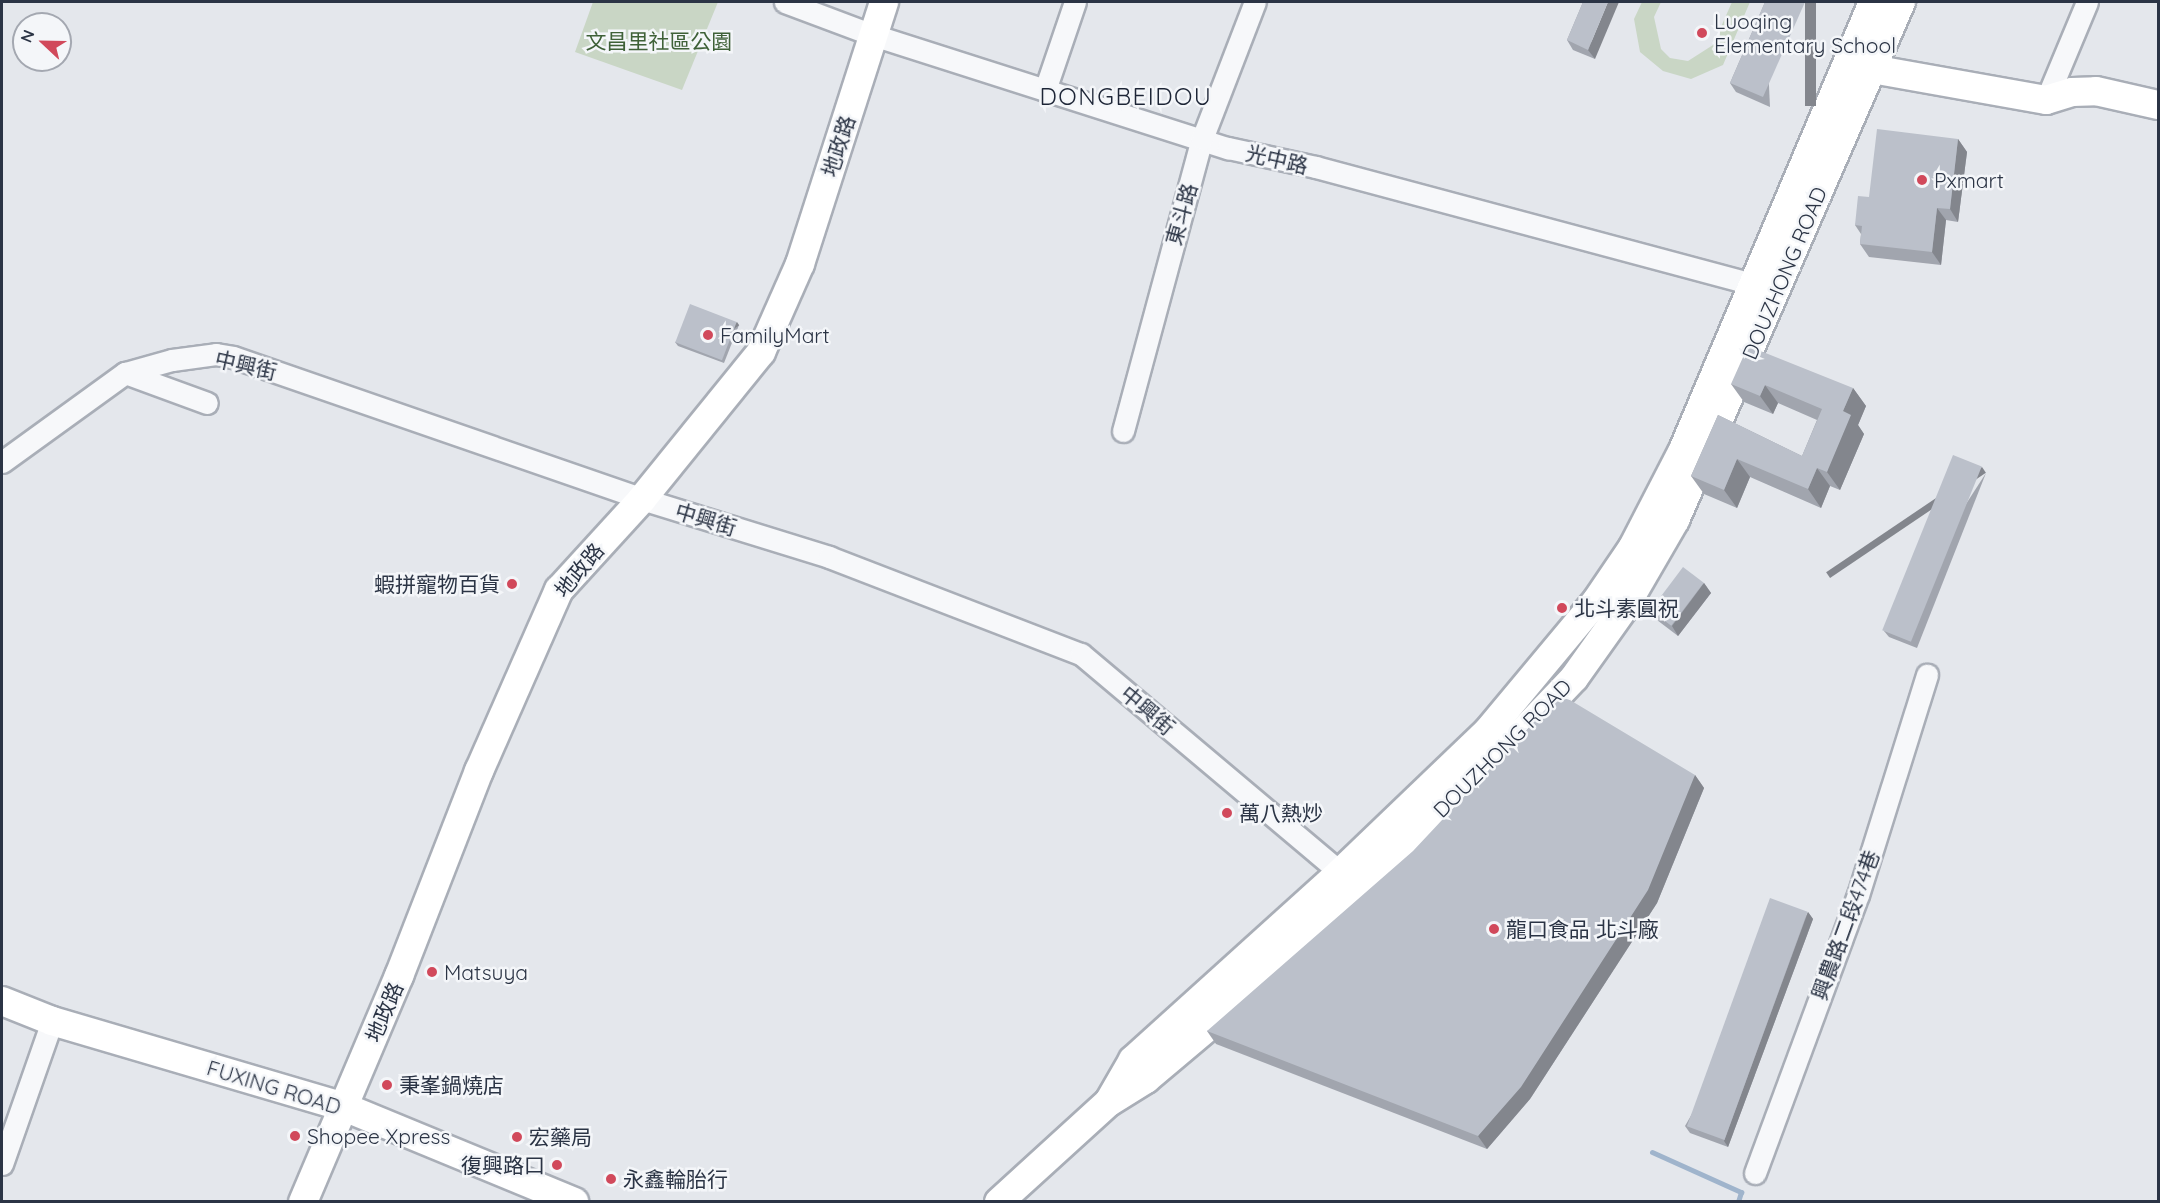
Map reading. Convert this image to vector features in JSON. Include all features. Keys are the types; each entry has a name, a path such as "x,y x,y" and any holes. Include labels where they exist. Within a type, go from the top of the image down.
{"street":[{"name":"光中路","path":"785,2 873,35 1202,140 1766,287"},
{"name":"地政路","path":"303,1202 344,1107 479,771 554,598 642,499 761,352 800,264 884,2"},
{"path":"1045,90 1075,2"},
{"name":"東斗路","path":"1123,431 1202,140 1255,2"},
{"name":"DOUZHONG ROAD","path":"999,1202 1109,1102 1146,1079 1222,1015 1350,881 1496,760 1574,678 1630,598 1675,520 1693,454 1858,67 1873,2"},
{"name":"DOUZHONG ROAD","path":"1858,67 1901,2"},
{"path":"2046,100 2087,2"},
{"path":"1858,67 2046,100 2072,92 2096,91 2158,105"},
{"name":"中興街","path":"2,462 125,373 172,360 216,354 233,357 642,499 830,557 1081,654 1350,881"},
{"path":"125,373 207,403"},
{"name":"興農路二段474巷","path":"1755,1173 1858,895 1927,675"},
{"name":"FUXING ROAD","path":"2,1001 52,1022 344,1107 574,1202"},
{"path":"2,1164 52,1022"}],"green space":[{"name":"文昌里社區公園","path":"593,2 718,2 682,90 575,52"},
{"path":"1642,2 1661,2 1654,17 1661,49 1670,58 1688,61 1713,45 1732,2 1750,2 1723,65 1691,79 1663,71 1640,52 1634,19"}],"building":[{"path":"1583,2 1608,2 1588,50 1567,40"},
{"path":"1765,2 1805,2 1763,97 1730,83"},
{"name":"Pxmart","path":"1877,129 1958,139 1950,209 1937,208 1932,252 1860,244 1862,226 1855,225 1858,196 1869,197"},
{"name":"FamilyMart","path":"690,304 737,322 722,360 675,342"},
{"path":"1748,346 1853,388 1843,411 1851,415 1827,472 1817,468 1808,489 1737,459 1724,490 1691,476 1718,415 1802,456 1822,409 1765,385 1760,396 1731,384"},
{"path":"1953,455 1982,467 1911,642 1882,630"},
{"path":"1683,567 1704,583 1671,626 1651,610"},
{"name":"龍口食品 北斗廠","path":"1560,694 1695,775 1648,890 1521,1087 1478,1136 1207,1031 1413,851"},
{"path":"1770,898 1808,912 1724,1140 1687,1126"}],"waterway":[{"path":"1652,1152 1741,1192 1738,1202"}],"place":[{"name":"Luoqing Elementary School","path":"1702,33"},
{"name":"Pxmart","path":"1922,180"},
{"name":"FamilyMart","path":"708,335"},
{"name":"蝦拼寵物百貨","path":"512,584"},
{"name":"北斗素圓祝","path":"1562,608"},
{"name":"萬八熱炒","path":"1227,813"},
{"name":"龍口食品 北斗廠","path":"1494,929"},
{"name":"Matsuya","path":"432,972"},
{"name":"秉峯鍋燒店","path":"387,1085"},
{"name":"Shopee Xpress","path":"295,1136"},
{"name":"宏藥局","path":"517,1137"},
{"name":"復興路口","path":"557,1165"},
{"name":"永鑫輪胎行","path":"611,1179"}],"district":[{"name":"DONGBEIDOU","path":"1126,97"}]}
